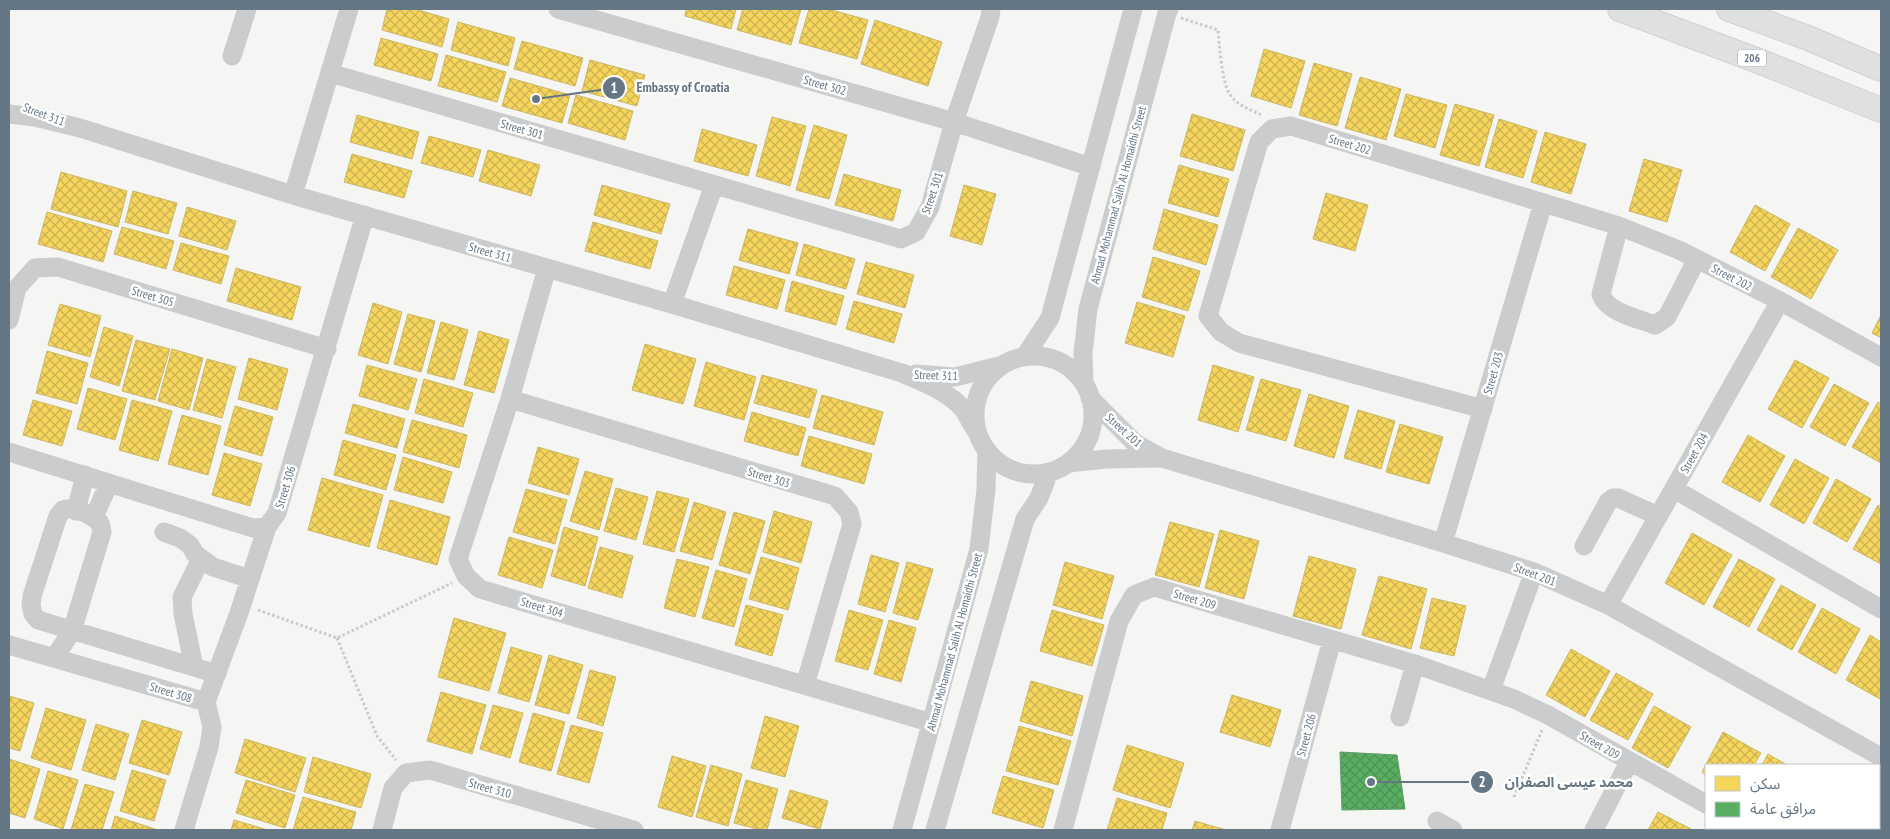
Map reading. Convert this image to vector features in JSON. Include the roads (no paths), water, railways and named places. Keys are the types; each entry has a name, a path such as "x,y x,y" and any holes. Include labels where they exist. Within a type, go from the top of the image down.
{"main road":[{"name":"206","path":"1620,9 1756,60 1881,110"},
{"path":"1729,9 1808,38 1881,69"}],"street":[{"path":"232,56 247,9"},
{"path":"293,195 349,9"},
{"name":"Street 302","path":"558,9 954,122 1091,168"},
{"name":"Street 301","path":"330,73 901,239 916,232 930,207 954,122 990,17 991,9"},
{"path":"1025,356 1050,318 1133,9"},
{"path":"1753,9 1808,38"},
{"name":"Ahmad Mohammad Salih Al Homaidhi Street","path":"1087,391 1082,353 1088,309 1168,11"},
{"name":"Street 311","path":"9,102 38,109 80,128"},
{"name":"Street 311","path":"9,114 35,117 80,128 293,195 672,304 902,373 932,387 962,408 977,432"},
{"name":"Street 202","path":"1483,409 1239,343 1221,332 1208,316 1260,142 1272,129 1291,126 1619,226 1679,250 1780,301 1881,357"},
{"path":"672,304 714,185"},
{"name":"Street 203","path":"1443,543 1543,203"},
{"name":"Street 306","path":"206,702 242,604 267,527 277,512 327,349 365,215"},
{"path":"1619,226 1601,294 1603,301 1610,308 1655,325 1667,317 1697,259"},
{"name":"Street 305","path":"9,320 17,288 35,268 58,267 327,349"},
{"path":"510,400 547,268"},
{"name":"Street 204","path":"1608,605 1780,301"},
{"path":"1025,356 1040,356 1070,368 1087,391 1093,419 1090,432 1081,451 1068,463 1049,472 1022,473 998,462 987,450 977,432 974,413 978,393 985,381 999,366 1025,356"},
{"name":"Street 311","path":"902,373 955,377 999,366"},
{"name":"Street 201","path":"1087,391 1135,443 1162,458 1534,572 1608,605 1881,757"},
{"name":"Street 304","path":"510,400 458,559 466,576 480,589 932,723"},
{"name":"Street 303","path":"510,400 836,496 849,512 852,524 804,685"},
{"name":"Ahmad Mohammad Salih Al Homaidhi Street","path":"902,830 979,549 986,489 987,450"},
{"path":"9,452 253,528 267,527"},
{"name":"Street 201","path":"1068,463 1106,459 1162,458"},
{"path":"935,830 1025,519 1039,498 1049,472"},
{"path":"85,476 85,514"},
{"path":"85,514 109,483"},
{"path":"1674,489 1881,609"},
{"path":"1584,546 1608,502 1613,498 1618,498 1658,516"},
{"path":"54,658 72,630 101,539 100,523 85,514 69,509 63,510 58,516 32,596 32,614 38,620 72,630 194,667 216,674"},
{"path":"164,532 180,538 190,545 195,554 201,559 224,572 250,579"},
{"path":"194,667 183,614 182,597 201,559"},
{"path":"1491,690 1534,572"},
{"name":"Street 209","path":"1063,830 1119,621 1134,595 1154,587 1415,664 1530,705 1705,803"},
{"path":"35,652 45,622"},
{"name":"Street 206","path":"1280,830 1332,640"},
{"name":"Street 308","path":"9,645 206,702 212,727 209,746 184,830"},
{"path":"1400,717 1415,664"},
{"path":"1594,830 1629,762"},
{"name":"Street 310","path":"382,830 393,788 406,773 430,770 634,830"}],"place":[{"name":"Embassy of Croatia","path":"536,99"},
{"name":"محمد عيسى الصفران","path":"1371,782"}]}
